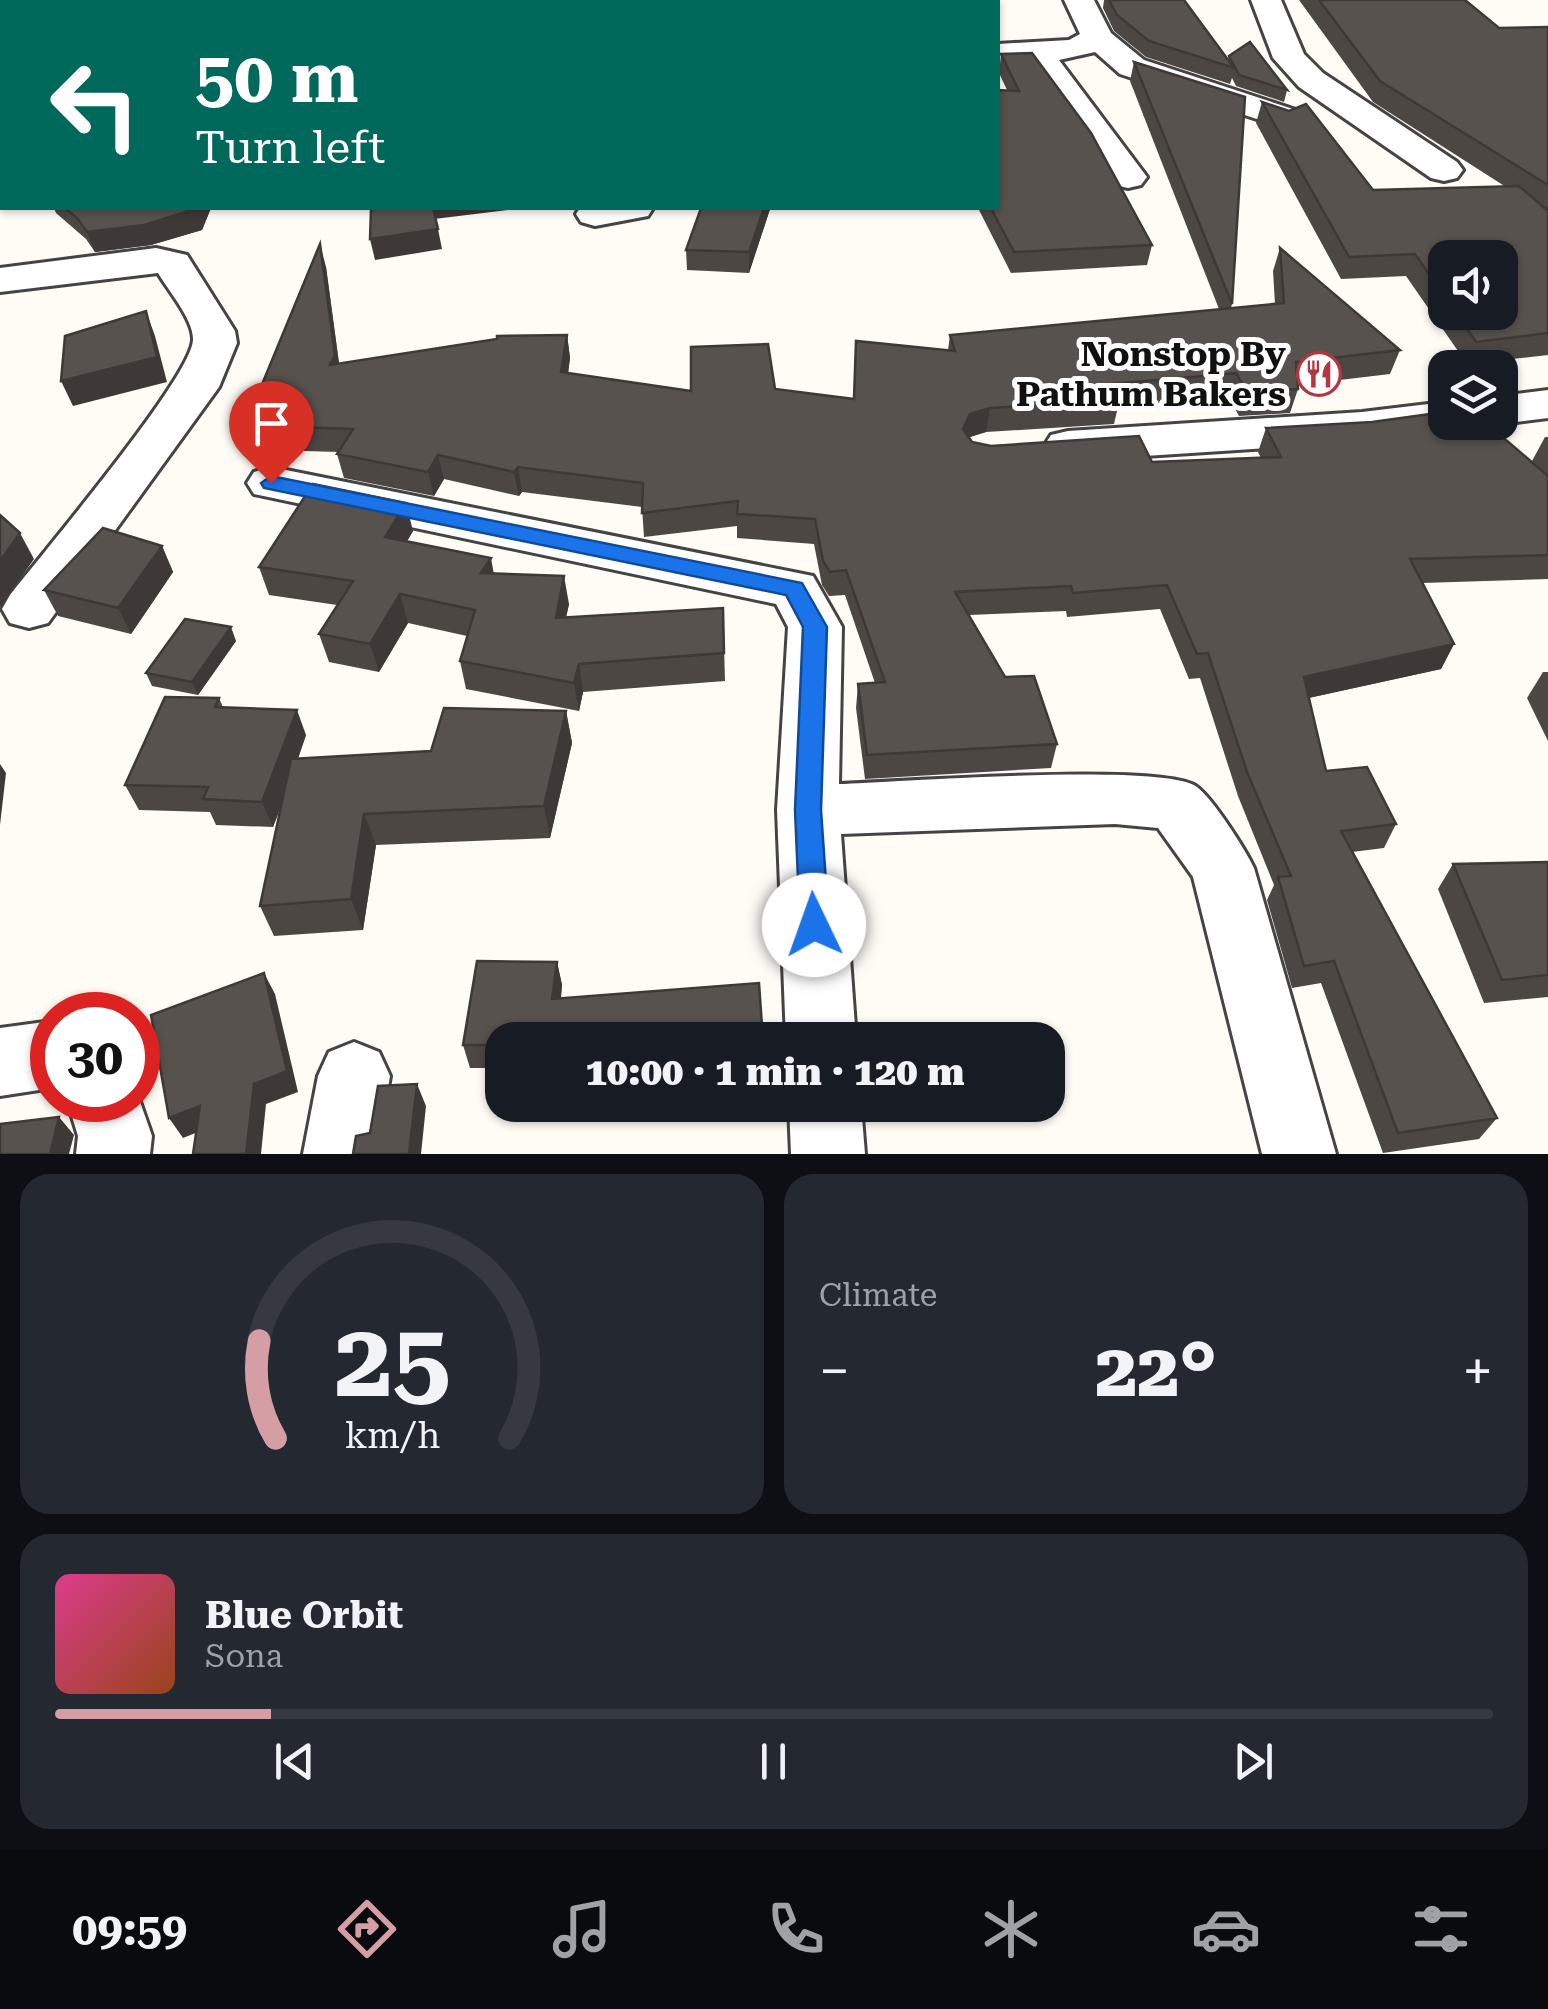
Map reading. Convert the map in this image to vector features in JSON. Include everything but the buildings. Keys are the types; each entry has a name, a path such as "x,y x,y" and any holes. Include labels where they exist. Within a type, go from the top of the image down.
{"street":[{"path":"1079,0 1098,38 1132,67 1284,117"},
{"path":"1266,0 1289,58 1311,80 1444,170"},
{"path":"1000,54 1074,49 1098,38"},
{"path":"1036,52 1128,176"},
{"path":"595,214 621,210"},
{"path":"0,279 156,260 173,264 213,330 215,344 196,388 29,610"},
{"path":"1518,408 1548,404"},
{"path":"1026,448 1362,427 1428,419"},
{"path":"271,483 794,588 815,627 808,810 820,1022"},
{"path":"808,810 1115,799 1175,804 1222,868 1299,1154"},
{"path":"0,1062 30,1057"},
{"path":"340,1154 354,1076"},
{"path":"110,1122 115,1136 113,1154"},
{"path":"826,1122 828,1154"}],"place":[{"name":"Nonstop By Pathum Bakers","path":"1319,374"}],"route":[{"path":"271,483 794,588 815,627 808,810 814,925"}]}
